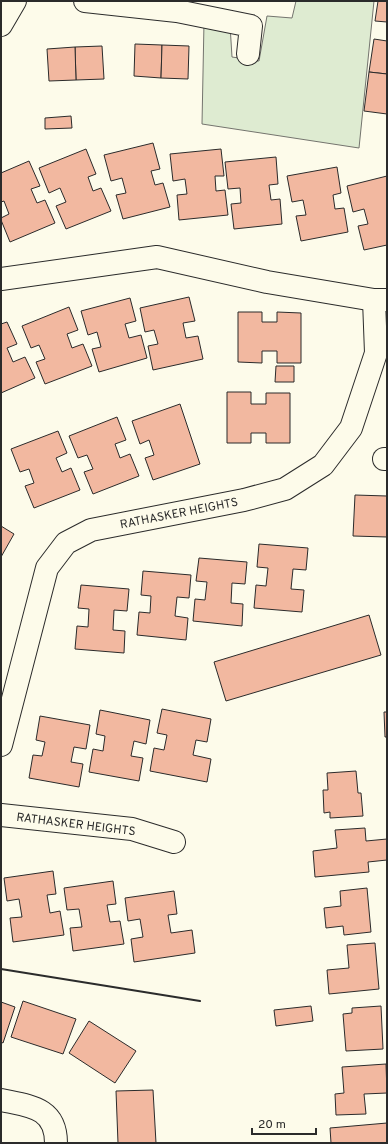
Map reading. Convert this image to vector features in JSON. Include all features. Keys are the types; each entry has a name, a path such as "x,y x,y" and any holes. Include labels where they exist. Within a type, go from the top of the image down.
{"street":[{"path":"1,25 15,1"},
{"path":"85,1 177,11 251,26 248,54"},
{"name":"RATHASKER HEIGHTS","path":"1,279 157,257 267,282 380,300 376,353 351,428 323,465 285,489 236,502 91,530 66,543 47,568 1,745"},
{"name":"RATHASKER HEIGHTS","path":"1,815 132,829 174,842"},
{"path":"1,1100 40,1109 52,1122 56,1143"}],"green space":[{"path":"296,1 374,1 359,148 202,124 204,22 230,25 232,57 259,61 267,16 292,18"}],"building":[{"path":"378,1 387,1 387,22 375,21"},
{"path":"374,39 387,41 387,74 369,72"},
{"path":"135,44 162,45 161,78 134,76"},
{"path":"162,45 189,46 188,79 161,78"},
{"path":"102,46 104,79 76,80 75,47"},
{"path":"75,47 76,80 49,81 47,49"},
{"path":"369,72 387,74 387,114 364,111"},
{"path":"71,116 72,128 45,129 45,118"},
{"path":"153,143 160,169 151,171 155,185 163,183 170,207 123,219 116,195 126,193 122,178 111,181 104,155"},
{"path":"86,149 96,174 88,177 93,191 101,188 111,211 66,229 56,206 66,202 60,188 49,193 39,168"},
{"path":"221,149 224,176 215,176 216,191 225,190 228,215 179,220 177,195 187,194 185,179 173,181 170,154"},
{"path":"276,157 278,184 269,185 271,200 280,199 282,224 234,229 231,204 241,203 240,188 228,189 225,162"},
{"path":"29,161 40,186 31,189 37,203 45,200 55,223 10,242 1,220 1,218 9,214 4,201 1,202 1,173"},
{"path":"337,167 341,193 333,195 335,209 344,208 348,232 301,241 296,216 306,215 303,200 292,202 287,176"},
{"path":"387,176 387,245 364,250 358,226 368,224 364,209 353,212 347,186"},
{"path":"189,297 195,321 183,323 186,338 198,336 203,359 153,370 148,346 158,344 154,330 145,332 140,308"},
{"path":"130,298 136,321 125,324 129,338 141,335 147,358 99,372 92,349 101,347 97,332 88,335 81,311"},
{"path":"69,307 78,330 67,334 72,348 83,344 92,366 45,384 36,362 45,359 39,345 31,348 22,326"},
{"path":"238,312 262,312 262,322 277,322 277,312 301,313 301,363 277,363 277,351 262,351 262,363 238,362"},
{"path":"7,322 17,344 7,348 13,362 25,357 35,378 1,393 1,324"},
{"path":"276,366 294,366 294,382 275,382"},
{"path":"227,392 251,392 251,404 266,404 266,393 290,393 290,443 266,443 266,433 251,433 251,443 227,443"},
{"path":"180,404 200,464 153,480 145,458 154,455 149,440 140,444 132,421"},
{"path":"117,417 126,440 115,444 120,458 130,454 139,476 93,494 84,472 93,469 87,455 78,458 69,436"},
{"path":"58,431 67,453 56,458 62,472 71,468 80,490 34,508 25,486 34,483 29,469 20,472 11,449"},
{"path":"355,495 387,496 387,537 353,536"},
{"path":"1,526 14,534 1,557"},
{"path":"259,544 308,548 306,570 293,569 291,589 304,590 302,612 254,608 256,585 266,586 268,568 257,567"},
{"path":"199,558 247,562 245,584 232,583 231,603 243,604 242,626 193,621 195,599 205,600 207,582 196,581"},
{"path":"143,571 191,575 189,598 177,597 175,616 188,618 186,640 137,635 139,612 150,613 151,596 141,595"},
{"path":"81,585 129,589 127,611 114,610 113,630 125,631 124,653 75,649 77,626 88,627 89,609 78,608"},
{"path":"369,615 381,655 226,701 214,662"},
{"path":"162,709 211,719 207,742 196,740 193,755 211,759 207,782 150,771 154,748 164,750 167,735 157,733"},
{"path":"100,710 150,720 146,744 134,741 131,756 143,758 139,781 89,772 93,749 103,751 105,736 96,734"},
{"path":"384,712 387,712 387,737 385,737"},
{"path":"40,716 90,725 86,749 74,747 71,762 83,764 79,787 29,778 33,755 42,756 45,742 36,740"},
{"path":"356,771 358,793 361,793 363,816 330,818 330,812 324,813 323,790 328,790 327,773"},
{"path":"365,828 366,841 387,839 387,860 368,862 369,872 315,877 313,851 337,848 335,830"},
{"path":"53,871 56,894 47,895 50,913 60,911 64,935 13,942 10,918 22,917 19,899 7,901 4,878"},
{"path":"113,881 116,904 107,905 110,922 120,921 124,944 73,951 70,928 82,927 79,909 67,910 64,888"},
{"path":"367,888 371,932 344,935 343,926 326,928 324,908 341,906 340,891"},
{"path":"174,891 177,914 168,915 171,933 192,930 195,953 134,962 131,939 143,937 140,919 128,921 125,898"},
{"path":"375,943 379,989 329,994 327,970 349,968 347,945"},
{"path":"23,1001 76,1019 63,1054 11,1037"},
{"path":"1,1002 15,1007 3,1043 1,1042"},
{"path":"311,1006 313,1021 276,1026 274,1010"},
{"path":"381,1006 383,1049 346,1051 343,1014 352,1013 352,1008"},
{"path":"89,1021 136,1051 115,1083 69,1053"},
{"path":"386,1064 387,1093 364,1094 366,1114 336,1115 335,1094 344,1093 342,1067"},
{"path":"153,1090 156,1143 118,1143 116,1091"},
{"path":"387,1123 387,1143 331,1143 330,1128"}],"wall":[{"path":"1,969 200,1001"}]}
